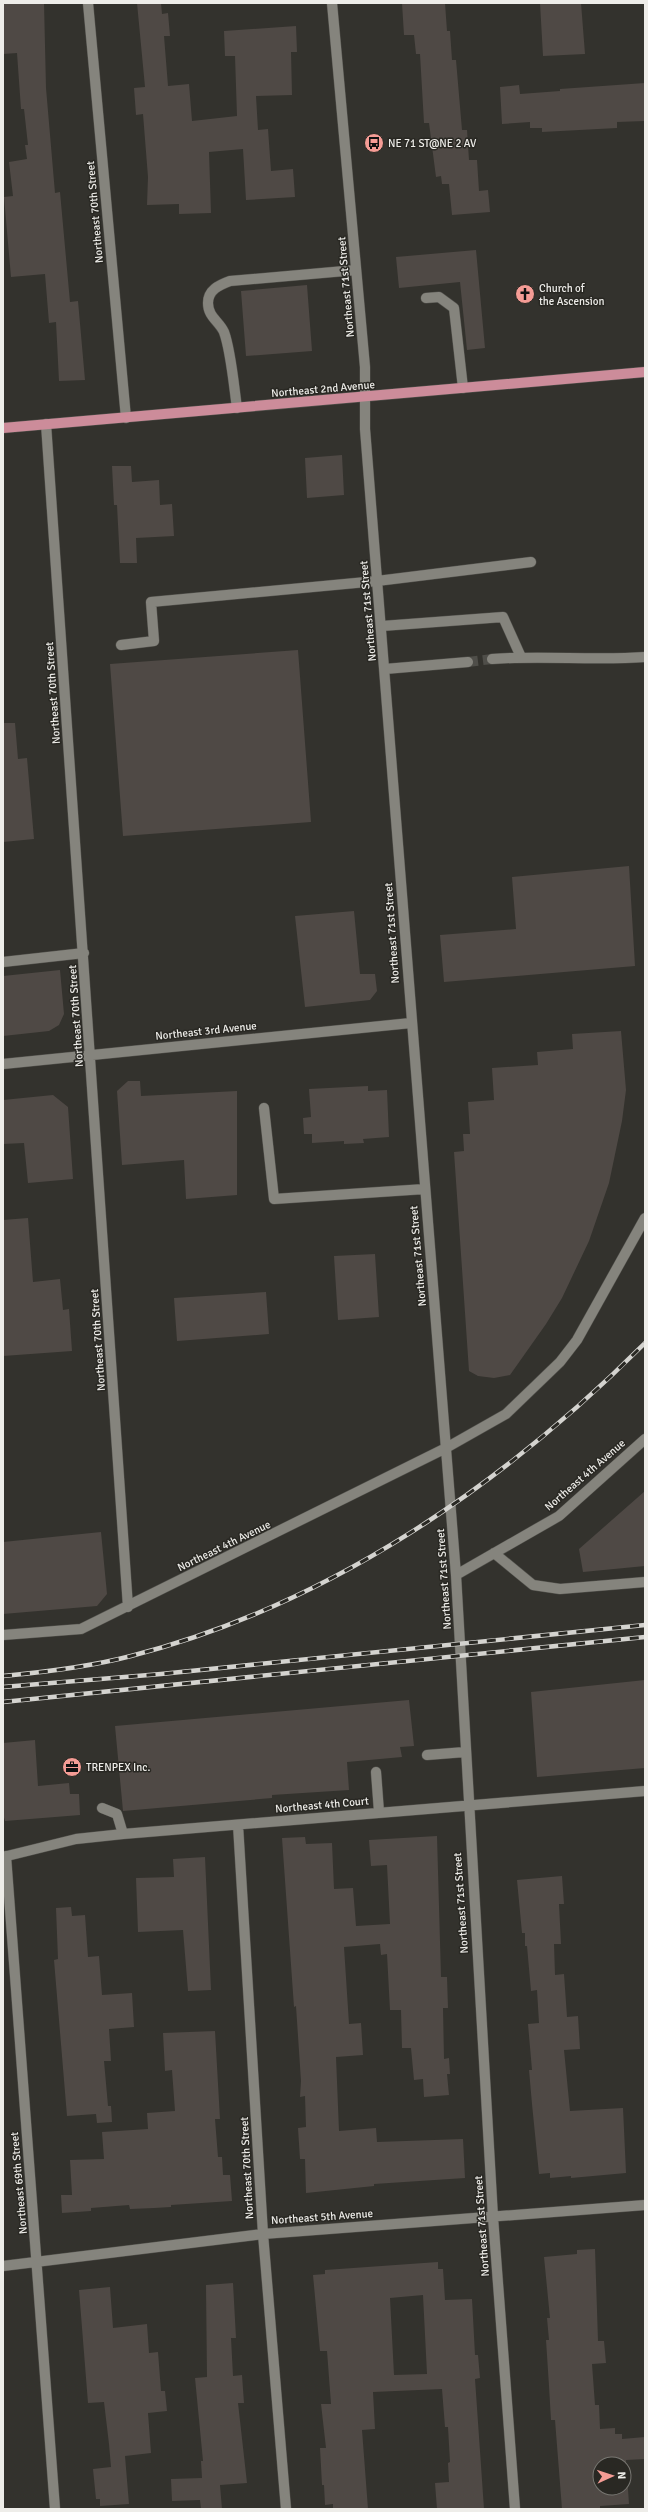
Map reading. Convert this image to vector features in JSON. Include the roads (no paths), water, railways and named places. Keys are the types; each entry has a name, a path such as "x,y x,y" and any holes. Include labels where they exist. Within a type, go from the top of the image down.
{"main road":[{"name":"Northeast 2nd Avenue","path":"3,428 645,372"}],"street":[{"name":"Northeast 70th Street","path":"88,3 126,418"},
{"name":"Northeast 71st Street","path":"332,3 365,366 365,429 382,626 411,1023 456,1575 467,1804 493,2217 515,2509"},
{"path":"237,408 224,331 210,316 208,302 212,291 218,285 230,281 356,270"},
{"path":"426,298 440,297 454,308 463,388"},
{"name":"Northeast 70th Street","path":"46,424 84,953 128,1607"},
{"path":"121,645 154,641 151,602 377,581 531,562"},
{"path":"382,626 503,617 521,657"},
{"path":"492,659 521,657 617,660 645,657"},
{"path":"385,669 468,662"},
{"path":"3,962 84,953"},
{"name":"Northeast 3rd Avenue","path":"3,1064 411,1023"},
{"path":"264,1108 274,1199 425,1189"},
{"name":"Northeast 4th Avenue","path":"3,1635 81,1629 446,1448 506,1414 560,1362 577,1340 645,1218"},
{"name":"Northeast 4th Avenue","path":"456,1575 559,1516 645,1439"},
{"path":"494,1553 533,1585 560,1589 645,1582"},
{"path":"427,1755 465,1752"},
{"path":"376,1772 379,1812"},
{"name":"Northeast 4th Court","path":"4,1856 76,1840 123,1834 467,1804 645,1791"},
{"path":"102,1808 117,1814 123,1834"},
{"name":"Northeast 70th Street","path":"238,1824 263,2234 286,2509"},
{"name":"Northeast 69th Street","path":"4,1856 38,2263 55,2509"},
{"name":"Northeast 5th Avenue","path":"3,2266 38,2263 263,2234 645,2205"}],"tunnel":[{"path":"468,662 492,659"}],"railway":[{"path":"3,1676 51,1671 99,1663 131,1656 204,1634 275,1606 343,1572 409,1534 472,1491 533,1445 590,1395 645,1343"},
{"path":"3,1687 161,1674 645,1625"},
{"path":"3,1702 645,1637"}],"place":[{"name":"NE 71 ST@NE 2 AV","path":"374,143"},
{"name":"Church of the Ascension","path":"525,294"},
{"name":"TRENPEX Inc.","path":"72,1767"}]}
